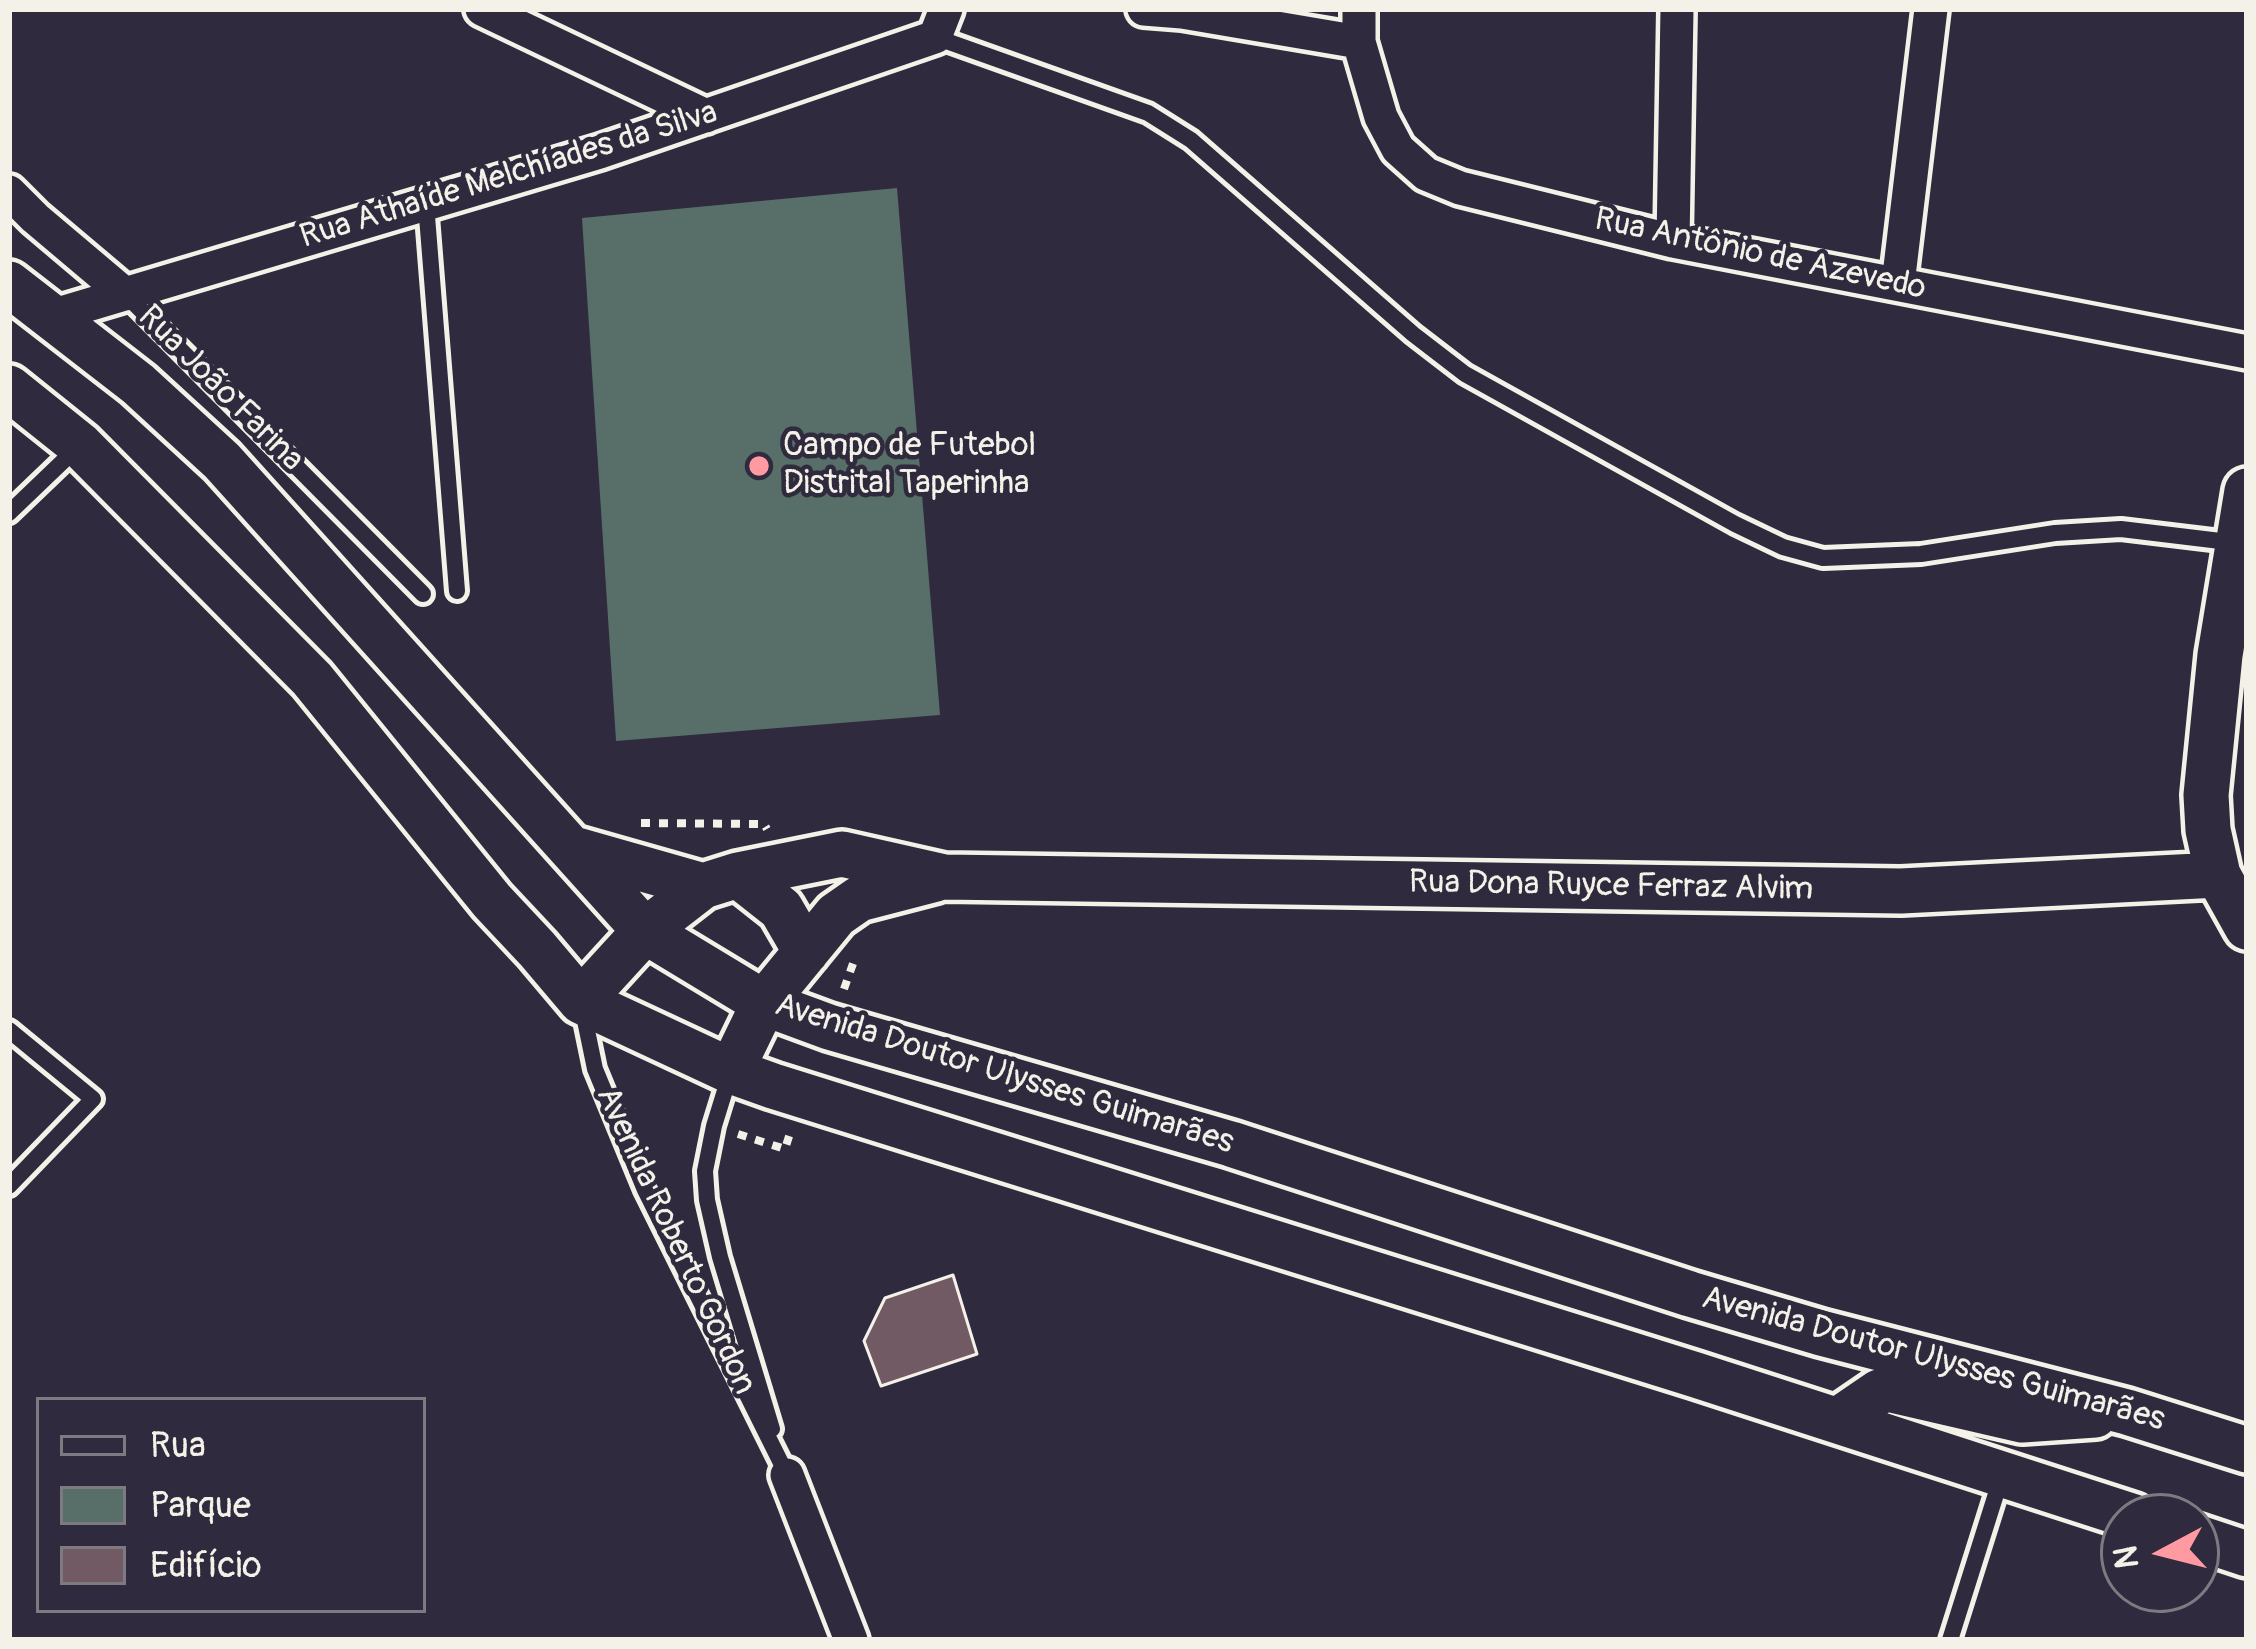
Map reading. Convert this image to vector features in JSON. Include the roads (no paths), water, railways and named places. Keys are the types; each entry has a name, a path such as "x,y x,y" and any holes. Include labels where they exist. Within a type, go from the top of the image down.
{"main road":[{"name":"Avenida Doutor Ulysses Guimarães","path":"9,284 139,383 222,461 646,931 764,1003 877,1041 1231,1144 1821,1333 2127,1412 2247,1450"},
{"path":"9,388 80,445 312,679 477,883 581,1001 731,1071 2100,1506"},
{"path":"2247,490 2242,543 2220,655 2206,795 2218,875 2247,927"},
{"path":"572,848 720,880 782,909 806,952"},
{"name":"Rua Dona Ruyce Ferraz Alvim","path":"581,1001 646,931 720,880 842,854 944,877 1901,891 2218,875"},
{"name":"Rua Dona Ruyce Ferraz Alvim","path":"731,1071 764,1003 836,915 859,899 944,877"},
{"path":"1838,1420 1888,1390 2022,1420 2127,1412"}],"street":[{"path":"482,9 706,116"},
{"path":"1144,9 1359,26"},
{"path":"1673,241 1677,9"},
{"path":"1898,284 1931,9"},
{"name":"Rua Athaíde Melchíades da Silva","path":"51,316 600,152 706,116 941,23"},
{"name":"Rua Antônio de Azevedo","path":"1359,26 1381,117 1398,149 1426,174 1460,188 1673,241 2247,352"},
{"name":"Rua João Farina","path":"9,192 125,294"},
{"name":"Avenida Roberto Gordon","path":"787,1475 851,1640"}],"lane":[{"path":"941,23 1148,113 1191,140 1465,374 1783,547 1823,558 1921,554 2055,532 2121,529 2242,543"},
{"path":"426,204 457,590"},
{"name":"Rua João Farina","path":"125,294 423,593"},
{"path":"9,513 80,445"},
{"name":"Avenida Roberto Gordon","path":"581,1001 595,1070 645,1190 787,1475"},
{"path":"9,1030 93,1100 9,1186"},
{"name":"Avenida Roberto Gordon","path":"731,1071 714,1126 706,1171 707,1200 787,1475"},
{"path":"1950,1640 2002,1474"}],"place":[{"name":"Campo de Futebol Distrital Taperinha","path":"759,466"}]}
